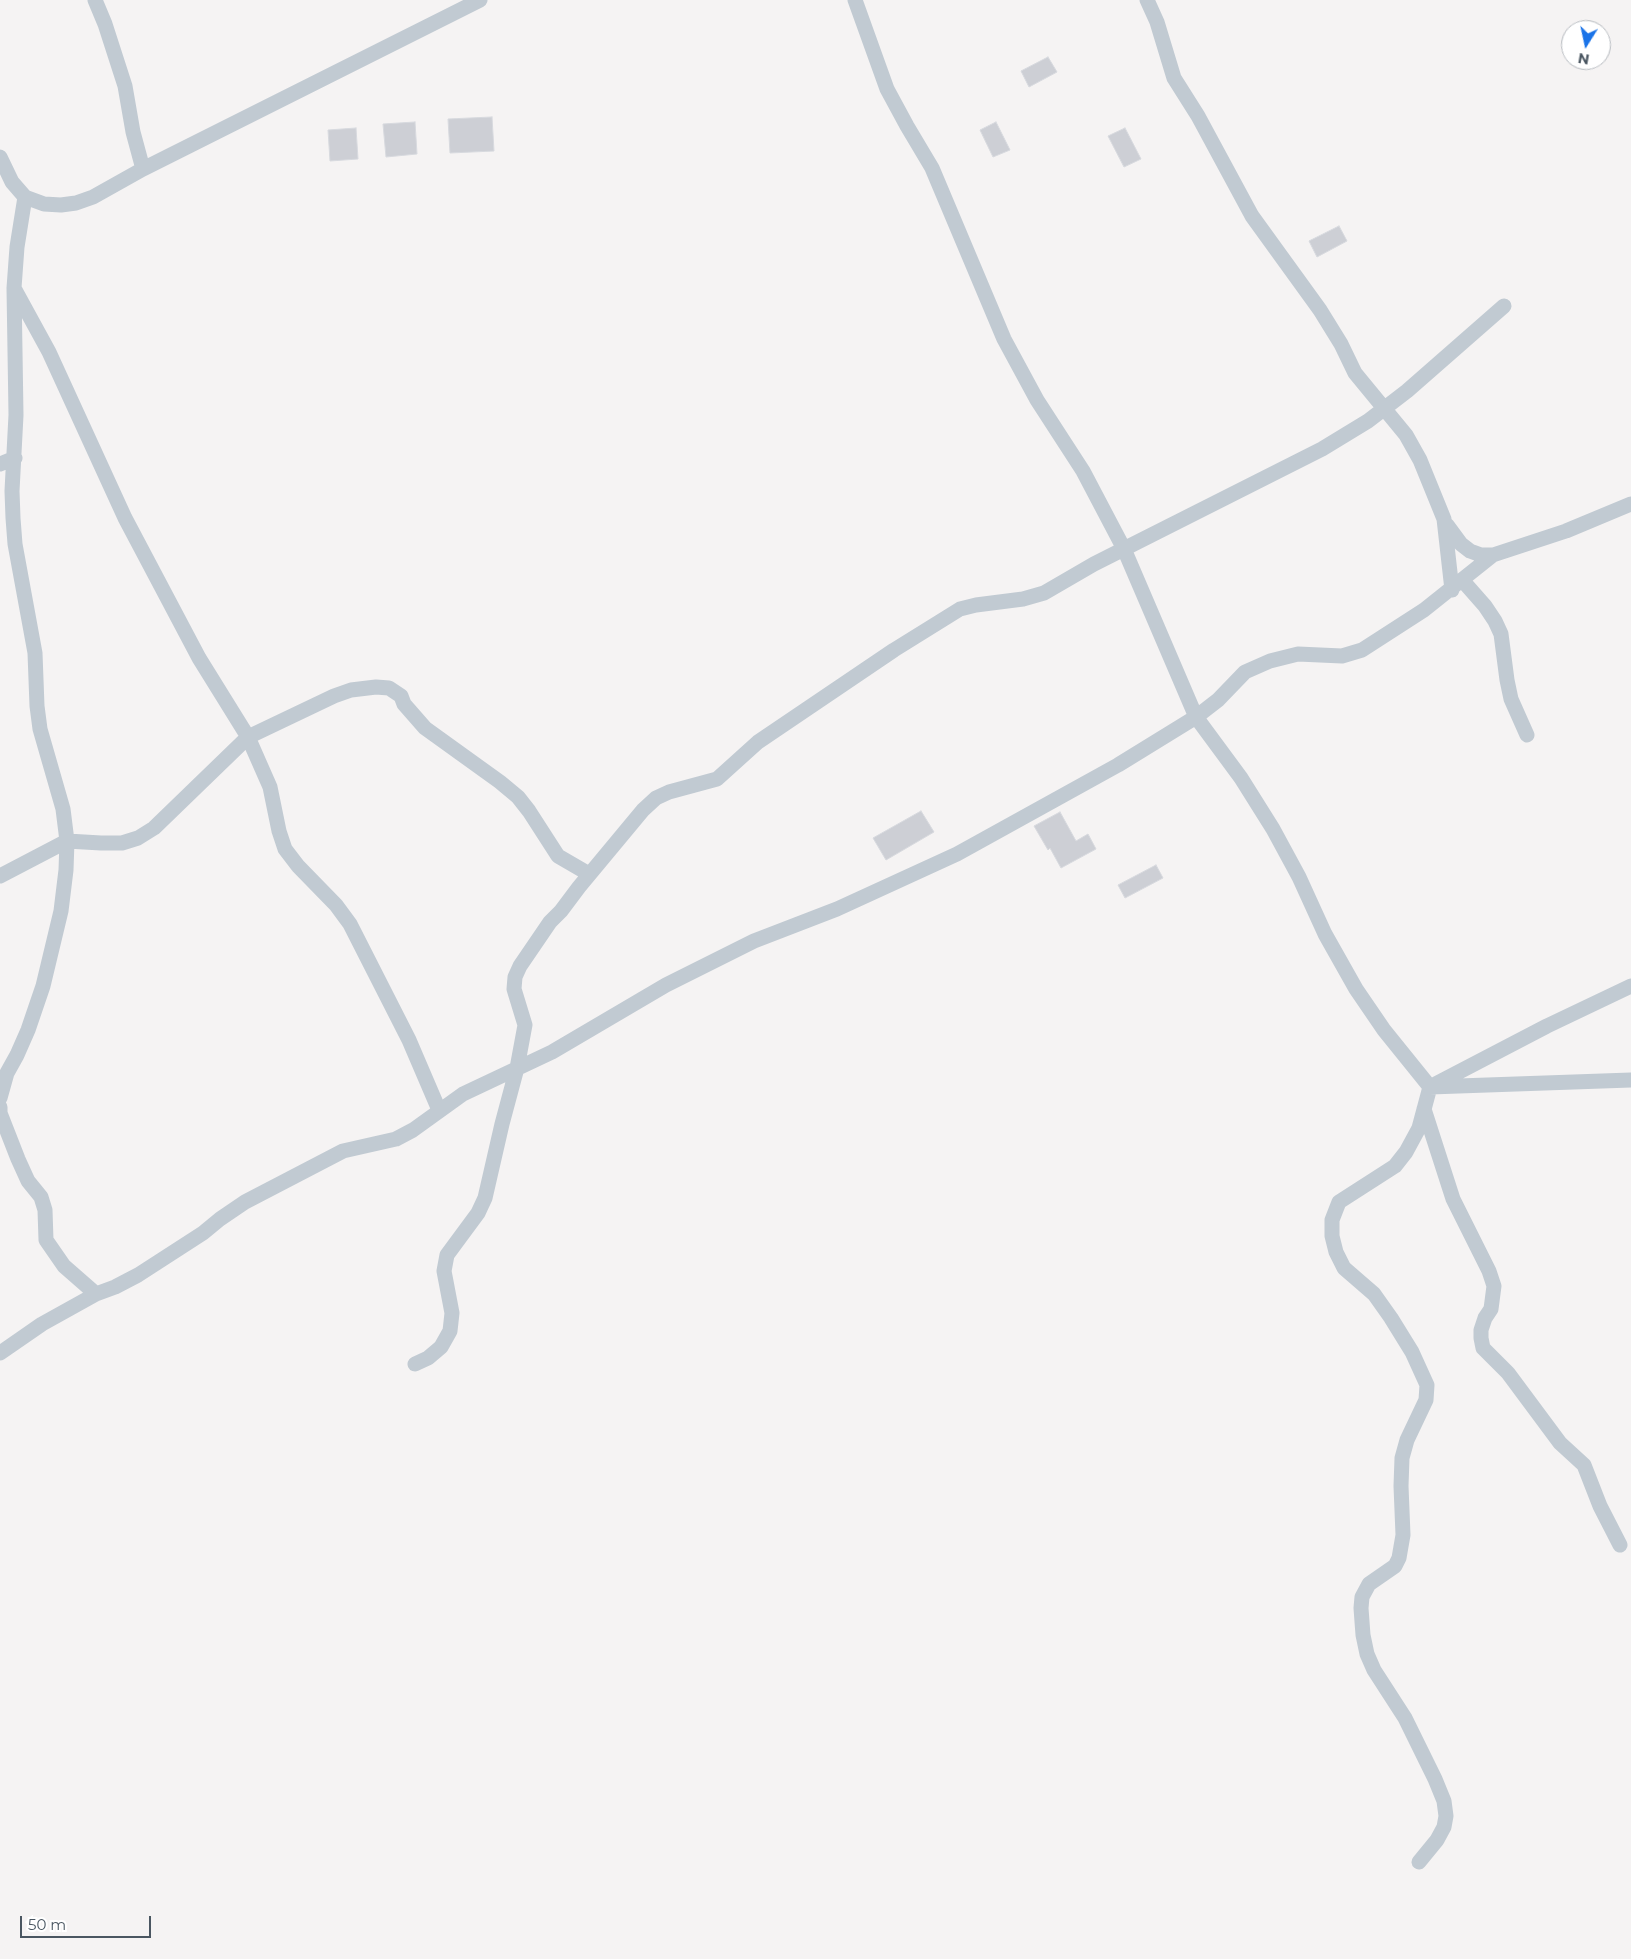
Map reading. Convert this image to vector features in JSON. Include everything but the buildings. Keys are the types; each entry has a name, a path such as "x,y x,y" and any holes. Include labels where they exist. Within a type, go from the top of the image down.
{"street":[{"path":"95,0 105,24 125,86 133,132 143,169"},
{"path":"0,157 12,182 25,197 44,204 61,205 76,203 480,0"},
{"path":"855,0 887,89 932,168 1004,339 1037,400 1083,471 1124,549 1196,717 1240,778 1273,829 1299,876 1325,934 1356,989 1384,1030 1430,1087"},
{"path":"1147,0 1157,22 1174,78 1198,116 1252,216 1320,310 1356,373 1406,435 1420,460 1444,519 1461,544 1470,551 1481,555 1493,555 1566,531 1631,504"},
{"path":"0,1098 7,1073 28,1030 43,986 61,911 67,841 63,808 40,729 34,646 15,544 12,491 15,458 16,380 14,288 17,247 25,197"},
{"path":"14,288 49,352 125,518 199,658 248,737 270,787 279,830 286,849 298,866 336,905 350,924 409,1040 439,1110"},
{"path":"415,1364 428,1358 441,1347 450,1331 452,1313 444,1271 447,1255 478,1213 485,1198 517,1068 525,1025 514,990 515,977 520,966 550,922 643,810 656,798 687,786 717,779 758,742 938,620 968,607 1023,600 1044,594 1094,564 1322,449 1368,421 1432,370 1504,306"},
{"path":"0,464 15,458"},
{"path":"1444,519 1457,585 1485,606 1498,627 1506,680 1511,699 1527,735"},
{"path":"0,1353 42,1324 96,1294 138,1275 203,1233 245,1202 343,1151 396,1139 413,1130 463,1094 552,1052 666,985 754,941 837,909 958,854 1118,765 1196,717 1218,700 1245,672 1270,661 1298,654 1342,656 1362,650 1424,610 1493,555"},
{"path":"0,876 67,841 115,843 138,838 154,828 248,737 351,690 376,687 389,688 400,696 404,704 425,728 500,782 529,811 558,856 589,874"},
{"path":"1419,1862 1437,1840 1444,1827 1446,1816 1444,1801 1405,1718 1374,1670 1367,1654 1363,1636 1361,1608 1362,1597 1368,1584 1395,1566 1399,1558 1403,1535 1402,1458 1407,1440 1426,1400 1427,1385 1412,1352 1392,1318 1374,1294 1344,1268 1336,1252 1332,1236 1332,1220 1339,1202 1395,1166 1406,1152 1419,1128 1430,1087 1547,1026 1631,986"},
{"path":"1430,1087 1631,1080"},
{"path":"0,1107 0,1112 28,1181 41,1198 45,1210 46,1240 64,1266 96,1294"},
{"path":"1424,1109 1453,1199 1489,1271 1494,1286 1491,1309 1485,1318 1481,1330 1483,1348 1508,1374 1560,1443 1584,1465 1600,1506 1620,1545"}]}
